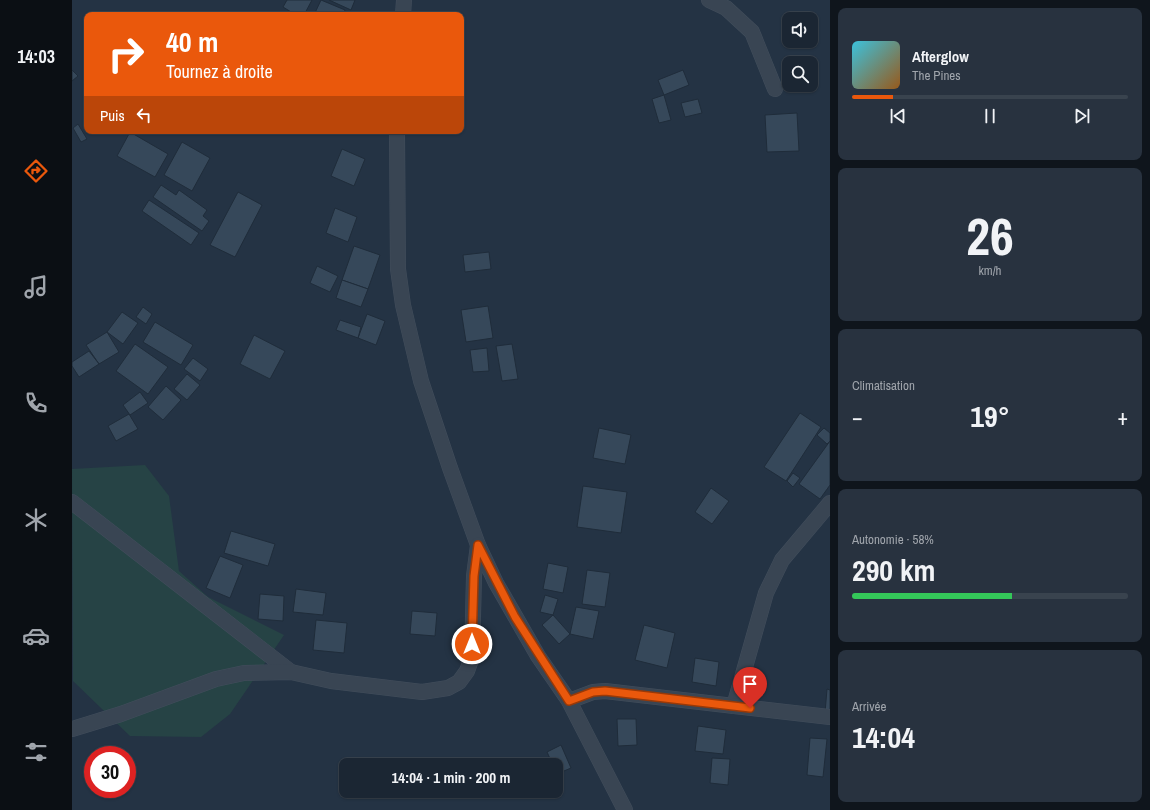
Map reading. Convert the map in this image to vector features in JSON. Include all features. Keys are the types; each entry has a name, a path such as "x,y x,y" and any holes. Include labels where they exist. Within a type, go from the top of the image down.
{"street":[{"path":"403,12 404,0"},
{"path":"709,0 726,8 752,32 775,89"},
{"path":"397,134 398,269 403,305 421,381 450,468 478,545 515,617 569,701 625,810"},
{"path":"72,502 291,672"},
{"path":"734,706 766,593 782,560 830,503"},
{"path":"72,729 121,714 216,679 244,673 291,672 331,681 422,692 448,688 459,682 468,670 472,657 473,583 478,545"},
{"path":"569,701 593,692 605,691 830,717"}],"green space":[{"path":"145,465 169,496 179,571 208,597 284,635 230,714 201,737 130,736 73,681 72,469"}],"building":[{"path":"287,0 312,0 306,12 291,12 283,7"},
{"path":"321,0 345,10 344,12 315,12"},
{"path":"329,0 355,0 351,10"},
{"path":"72,70 78,76 72,81"},
{"path":"683,70 689,85 664,95 658,80"},
{"path":"664,95 671,120 659,123 652,99"},
{"path":"698,99 702,113 685,117 681,103"},
{"path":"797,113 799,151 767,152 765,115"},
{"path":"78,124 87,139 81,142 73,128"},
{"path":"129,134 133,134 168,154 155,177 117,156"},
{"path":"182,142 210,158 192,191 164,175"},
{"path":"342,149 365,159 354,186 331,176"},
{"path":"161,185 176,195 179,190 207,210 203,216 209,221 202,231 153,197"},
{"path":"238,192 262,205 235,257 210,245"},
{"path":"149,200 199,233 191,245 142,211"},
{"path":"335,208 357,217 348,242 326,233"},
{"path":"354,246 380,255 368,289 342,280"},
{"path":"489,252 491,269 465,272 463,255"},
{"path":"317,266 338,276 330,292 310,283"},
{"path":"342,280 368,289 361,307 336,298"},
{"path":"488,306 493,338 466,342 461,310"},
{"path":"143,307 152,314 146,324 136,317"},
{"path":"122,312 138,323 123,344 107,332"},
{"path":"367,314 385,321 376,345 358,338"},
{"path":"340,320 361,327 358,338 336,330"},
{"path":"155,322 193,345 181,365 143,342"},
{"path":"107,332 119,352 99,364 86,345"},
{"path":"254,335 285,351 270,379 240,364"},
{"path":"135,344 168,367 148,394 116,371"},
{"path":"512,344 518,379 502,381 496,346"},
{"path":"487,348 489,371 473,372 470,350"},
{"path":"89,351 99,364 79,377 72,366 72,362"},
{"path":"193,358 208,369 200,381 184,369"},
{"path":"187,374 200,385 187,400 174,389"},
{"path":"166,386 181,400 163,420 148,407"},
{"path":"140,392 148,403 130,415 123,405"},
{"path":"800,413 821,427 786,481 764,467"},
{"path":"129,414 138,429 116,441 108,426"},
{"path":"599,428 631,435 625,464 593,458"},
{"path":"824,428 830,433 830,441 827,444 817,435"},
{"path":"830,441 830,485 820,499 799,484"},
{"path":"793,473 800,478 793,487 787,481"},
{"path":"583,486 627,492 621,533 577,527"},
{"path":"711,488 729,501 712,524 695,512"},
{"path":"231,531 275,544 268,566 224,553"},
{"path":"220,556 243,565 230,598 206,588"},
{"path":"548,563 568,567 563,593 543,589"},
{"path":"587,570 610,573 605,607 582,604"},
{"path":"296,589 326,593 323,615 293,612"},
{"path":"260,594 284,596 283,621 258,619"},
{"path":"545,595 558,599 553,615 540,612"},
{"path":"576,607 599,611 593,639 570,634"},
{"path":"412,611 437,613 435,636 410,634"},
{"path":"553,615 570,634 559,644 542,625"},
{"path":"316,620 347,623 344,653 313,650"},
{"path":"644,625 675,633 667,668 635,660"},
{"path":"695,658 719,662 716,686 692,682"},
{"path":"827,689 830,690 830,714 825,713"},
{"path":"617,719 636,719 637,745 618,746"},
{"path":"698,726 726,730 723,754 695,751"},
{"path":"810,738 827,739 823,777 807,775"},
{"path":"561,745 571,768 563,771 563,758 550,758 547,752"},
{"path":"712,758 730,759 728,785 710,783"}],"route":[{"path":"472,644 474,576 478,545 496,583 515,617 538,656 569,701 593,692 605,691 750,708"}]}
